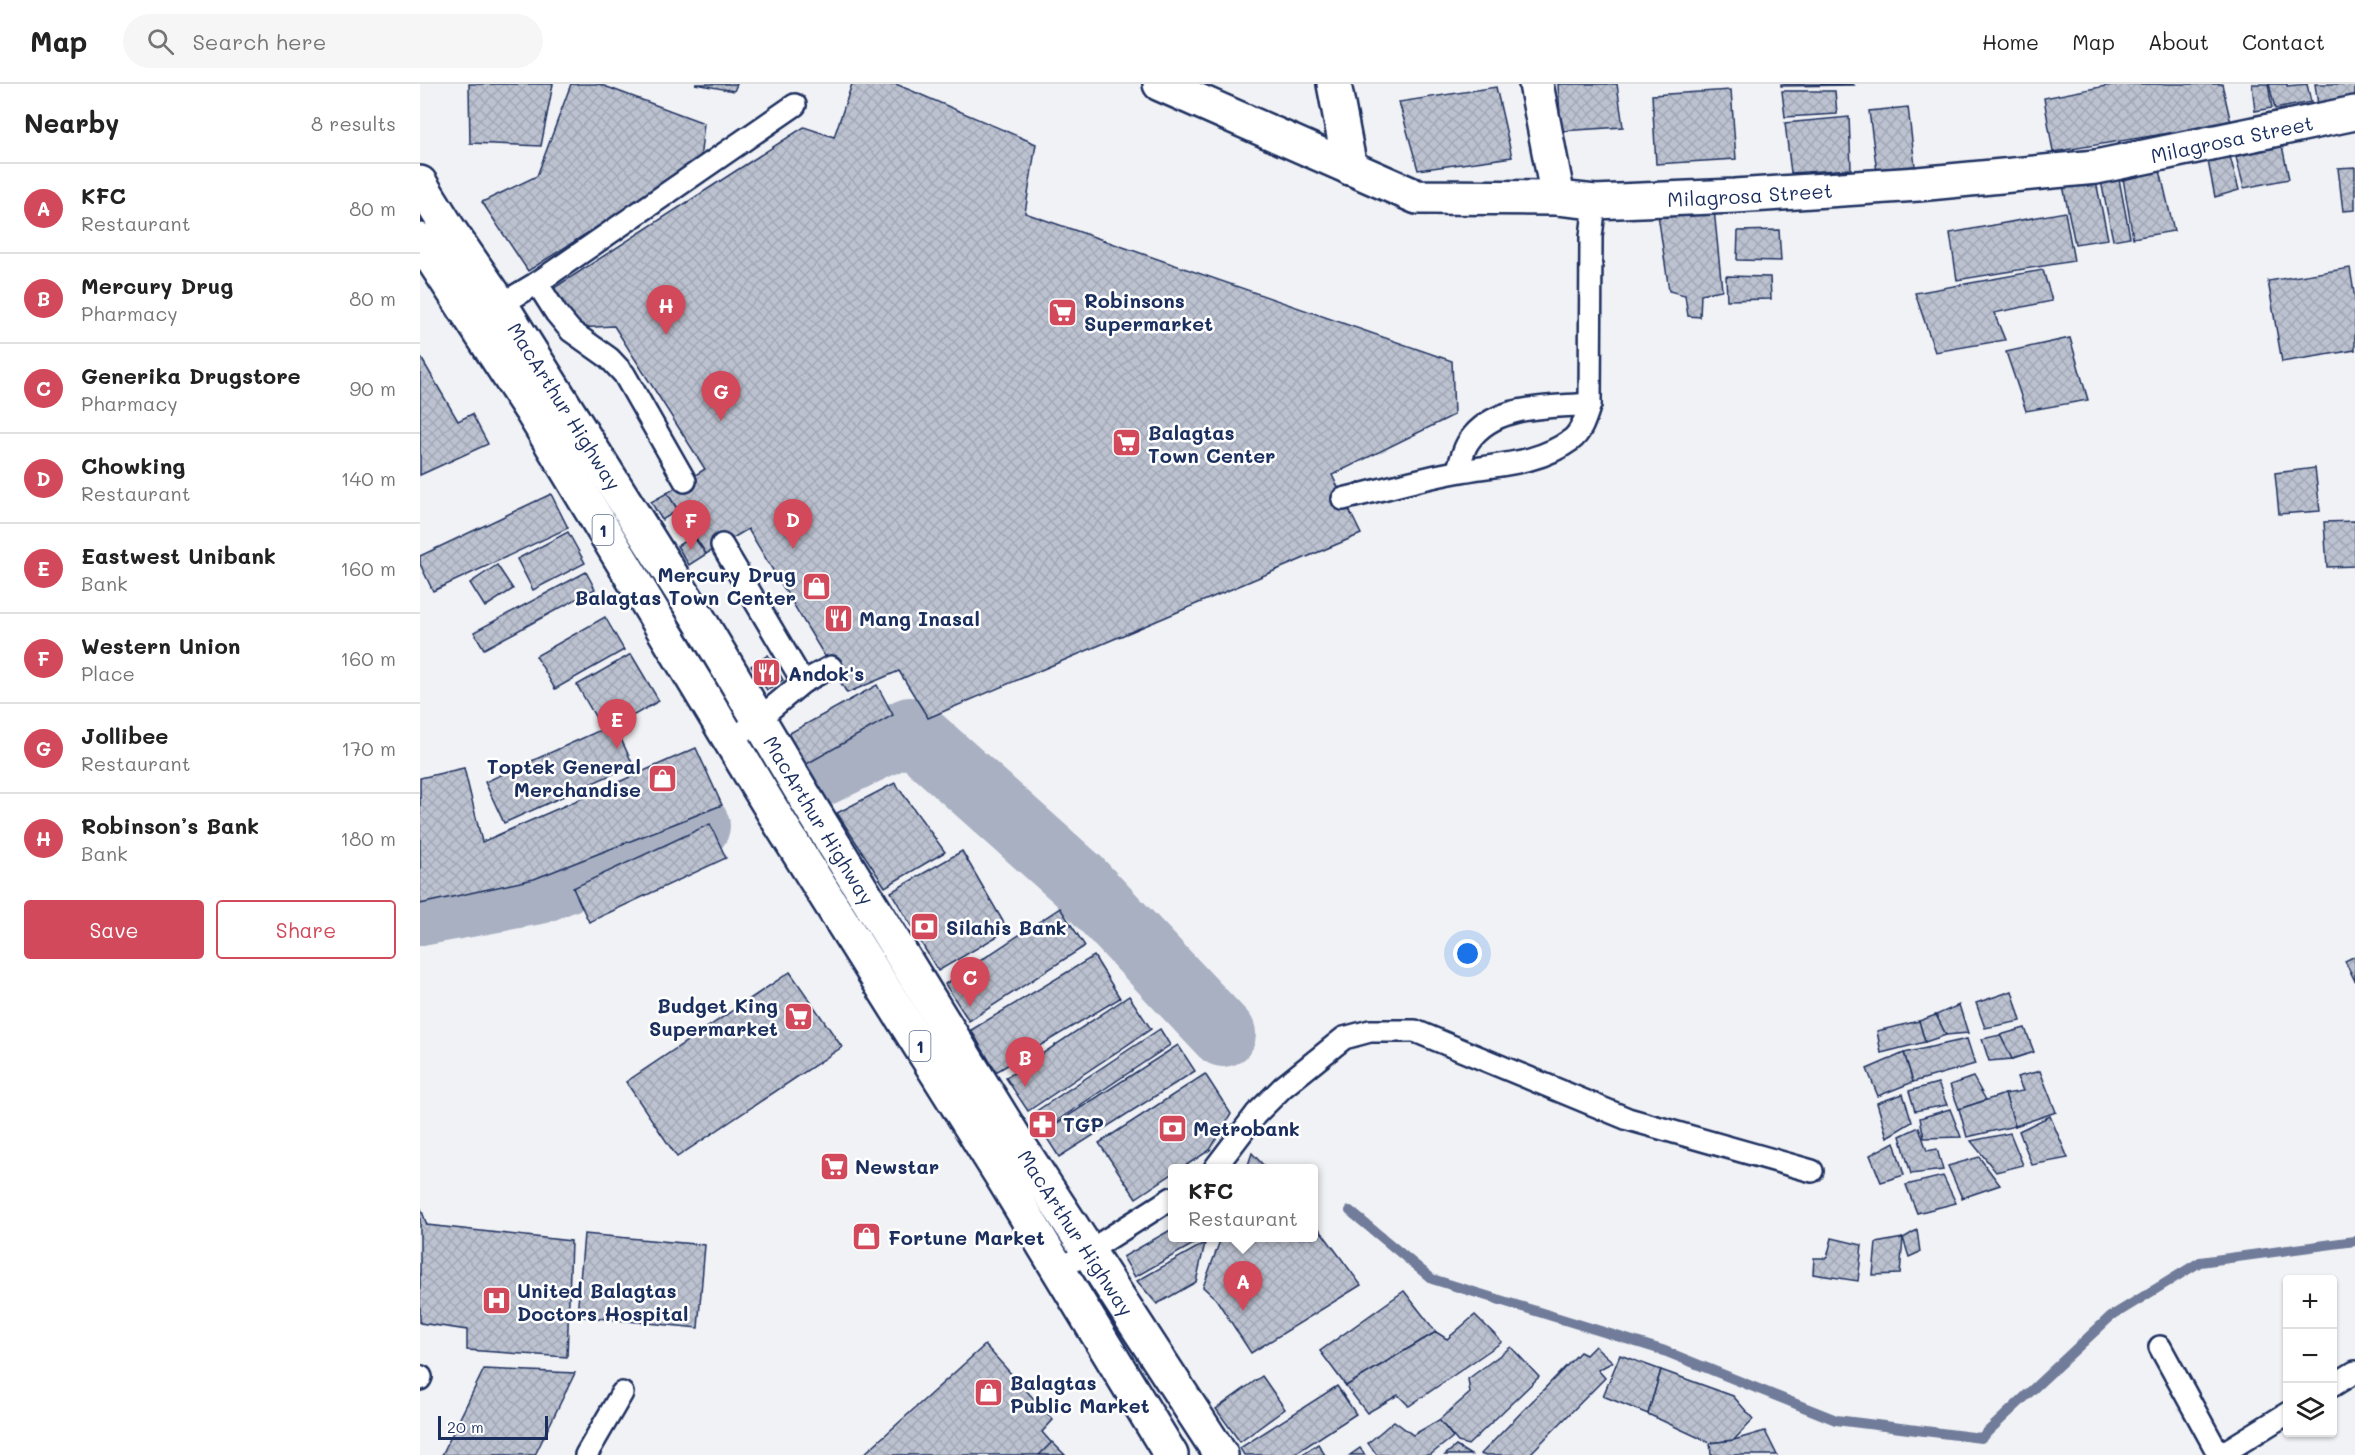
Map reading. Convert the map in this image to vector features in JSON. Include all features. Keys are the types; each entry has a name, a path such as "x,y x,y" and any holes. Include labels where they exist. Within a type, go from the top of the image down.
{"main road":[{"name":"Milagrosa Street","path":"1160,84 1417,197 1558,198 1594,202 1918,184 2096,167 2355,113"},
{"path":"1334,84 1350,168"},
{"path":"1536,84 1558,198"},
{"name":"MacArthur Highway","path":"420,183 501,305 760,720 812,809 1019,1145 1221,1455"},
{"name":"MacArthur Highway","path":"420,240 531,410 774,813 1059,1269 1171,1455"}],"lane":[{"path":"472,320 537,283 795,105"},
{"path":"1343,499 1457,471 1528,460 1573,439 1582,426 1590,404 1591,237 1594,202"},
{"path":"537,283 556,313 571,331 609,358 624,374 685,481"},
{"path":"1457,471 1468,442 1484,425 1499,415 1590,404"},
{"path":"722,544 803,682"},
{"path":"732,741 803,682 831,667"},
{"path":"1218,1164 1256,1114 1283,1087 1344,1038 1370,1031 1415,1031 1628,1119 1812,1171"},
{"path":"1059,1269 1168,1201"},
{"path":"2160,1347 2219,1455 2283,1416"},
{"path":"2337,1383 2355,1372"},
{"path":"586,1455 622,1393"}],"building":[{"path":"469,84 553,84 541,146 470,143"},
{"path":"571,84 599,84 704,123 700,161 528,271 482,202 537,176"},
{"path":"695,84 737,84 734,91"},
{"name":"Balagtas Town Center","path":"852,84 896,84 1036,144 1025,213 1452,361 1454,415 1332,475 1361,534 928,718 899,671 847,693 748,529 706,554 667,493 705,469 614,326 578,328 554,288 804,127 834,137"},
{"path":"1558,84 1617,84 1623,127 1561,131"},
{"path":"1781,84 1853,84 1854,85 1781,86"},
{"path":"2116,84 2222,84 2231,123 2053,152 2044,98"},
{"path":"2252,84 2268,84 2272,108 2255,111"},
{"path":"2269,84 2287,84 2287,86 2307,84 2311,102 2275,109"},
{"path":"2315,84 2355,84 2355,100 2318,105"},
{"path":"1496,87 1512,157 1418,170 1399,102"},
{"path":"1731,90 1736,159 1656,164 1652,95"},
{"path":"1782,91 1835,91 1837,114 1785,117"},
{"path":"1908,107 1915,166 1877,172 1869,111"},
{"path":"1849,117 1851,169 1791,173 1785,123"},
{"path":"2281,141 2289,179 2244,188 2234,149"},
{"path":"2229,153 2239,190 2215,197 2207,156"},
{"path":"2159,166 2174,231 2133,238 2122,172"},
{"path":"2355,167 2355,210 2343,211 2338,168"},
{"path":"2118,174 2130,237 2113,240 2100,176"},
{"path":"2095,177 2108,239 2075,244 2062,181"},
{"path":"1714,209 1722,290 1701,294 1700,317 1688,316 1685,295 1669,291 1658,214"},
{"path":"2065,212 2074,261 1957,280 1950,233"},
{"path":"1779,230 1781,261 1737,260 1738,231"},
{"path":"2350,268 2355,299 2355,350 2282,362 2268,281"},
{"path":"2043,270 2052,301 1994,313 2005,340 1935,352 1915,293"},
{"path":"1726,276 1770,277 1771,299 1727,300"},
{"path":"2070,338 2088,400 2026,411 2006,352"},
{"path":"420,356 458,421 472,414 488,444 420,475"},
{"path":"2315,468 2320,511 2279,514 2275,473"},
{"path":"667,493 678,510 662,520 651,502"},
{"path":"551,494 568,528 433,591 420,564 420,556"},
{"path":"2355,521 2355,566 2327,567 2324,522"},
{"path":"568,532 585,563 533,590 517,559"},
{"path":"693,536 706,554 689,565 677,546"},
{"path":"497,565 513,589 485,607 470,583"},
{"path":"586,572 595,589 484,649 474,632"},
{"path":"605,617 624,650 555,689 536,656"},
{"path":"631,654 659,701 604,732 577,685"},
{"name":"Andok's","path":"768,655 783,680 767,690 751,666"},
{"path":"877,685 893,715 805,765 788,734"},
{"path":"614,724 633,765 504,823 485,782"},
{"path":"696,748 722,805 534,879 420,904 420,778 464,768 482,842"},
{"path":"895,783 945,852 885,887 837,813"},
{"path":"710,824 726,858 589,922 573,888"},
{"path":"962,851 1008,930 938,971 891,892"},
{"path":"1060,908 1085,946 969,1021 945,984"},
{"path":"1094,956 1120,998 996,1072 971,1030"},
{"path":"2355,956 2355,981 2345,961"},
{"path":"790,972 842,1047 677,1157 626,1082"},
{"path":"2012,991 2021,1021 1985,1028 1976,1003"},
{"path":"1129,996 1151,1029 1028,1111 1006,1078"},
{"path":"1959,1005 1968,1033 1946,1035 1936,1015"},
{"path":"1936,1015 1946,1035 1925,1042 1919,1021"},
{"path":"1919,1021 1925,1042 1881,1053 1877,1031"},
{"path":"2025,1028 2034,1052 2012,1059 2000,1035"},
{"path":"1160,1029 1170,1045 1043,1130 1032,1114"},
{"path":"2000,1035 2012,1059 1989,1061 1982,1039"},
{"path":"1967,1039 1975,1064 1913,1082 1904,1053"},
{"path":"1178,1045 1195,1071 1059,1157 1043,1132"},
{"path":"1904,1053 1913,1082 1878,1096 1867,1069"},
{"path":"2040,1071 2056,1112 2015,1126 2005,1094 2023,1091 2017,1077"},
{"name":"Metrobank","path":"1205,1074 1231,1114 1210,1150 1188,1164 1168,1164 1168,1177 1136,1198 1099,1143"},
{"path":"1973,1077 1986,1100 1959,1109 1950,1085"},
{"path":"1938,1083 1947,1105 1915,1111 1909,1091"},
{"path":"1903,1094 1912,1122 1887,1137 1877,1103"},
{"path":"2005,1094 2015,1126 1967,1137 1959,1109"},
{"path":"1950,1109 1961,1137 1924,1138 1920,1118"},
{"path":"2050,1116 2068,1158 2032,1165 2019,1131"},
{"path":"1919,1127 1927,1151 1937,1149 1943,1170 1911,1174 1900,1136"},
{"path":"2010,1133 2023,1165 1996,1172 1971,1141"},
{"path":"1894,1142 1904,1175 1881,1182 1870,1155"},
{"path":"1252,1153 1262,1164 1248,1164"},
{"path":"1979,1157 2000,1185 1962,1198 1948,1166"},
{"path":"1943,1176 1956,1203 1917,1213 1906,1185"},
{"name":"United Balagtas Doctors Hospital","path":"420,1206 427,1225 571,1241 567,1357 467,1350 467,1330 420,1323"},
{"path":"1318,1227 1361,1285 1251,1353 1216,1299 1203,1287 1220,1242 1318,1242"},
{"path":"1917,1230 1920,1252 1909,1257 1903,1238"},
{"path":"1168,1231 1168,1242 1197,1242 1135,1277 1123,1257"},
{"path":"584,1234 705,1245 698,1328 577,1316"},
{"path":"1832,1238 1862,1245 1858,1281 1813,1274 1814,1258 1827,1258"},
{"path":"1903,1238 1900,1274 1873,1275 1876,1243"},
{"path":"1205,1243 1196,1282 1157,1304 1137,1281"},
{"path":"1404,1291 1436,1332 1346,1386 1320,1351"},
{"path":"1475,1315 1502,1342 1409,1406 1398,1395 1367,1413 1346,1386 1436,1332 1447,1339"},
{"name":"Balagtas Public Market","path":"985,1345 1053,1420 1042,1432 1056,1448 1048,1455 863,1455"},
{"path":"1595,1346 1613,1362 1598,1370 1605,1378 1529,1455 1481,1454 1580,1352 1586,1355"},
{"path":"1511,1347 1539,1377 1468,1445 1458,1442 1439,1420 1470,1393 1468,1379"},
{"path":"1620,1355 1661,1370 1648,1414 1603,1396"},
{"path":"484,1369 575,1373 535,1455 442,1455"},
{"path":"1661,1370 1733,1396 1753,1419 1734,1440 1710,1443 1648,1414"},
{"path":"1262,1376 1285,1409 1240,1442 1216,1409"},
{"path":"1337,1386 1356,1414 1293,1455 1244,1455 1240,1448"},
{"path":"1439,1420 1453,1437 1430,1455 1377,1455 1368,1443 1394,1421 1413,1435"},
{"path":"1765,1431 1777,1455 1711,1455 1710,1443 1734,1440"},
{"path":"1052,1442 1065,1455 1039,1455"},
{"path":"1318,1444 1325,1455 1301,1455"},
{"path":"1456,1446 1471,1455 1445,1455"},
{"path":"1360,1448 1365,1455 1350,1455"}],"waterway":[{"path":"822,773 910,730 1078,880 1223,1034"},
{"path":"420,913 539,891 697,826"},
{"path":"1350,1211 1432,1279 1662,1350 1836,1420 1981,1438 2110,1317 2200,1262 2355,1241"}],"place":[{"name":"Robinsons Supermarket","path":"1063,312"},
{"name":"Robinson’s Bank","path":"666,335"},
{"name":"Jollibee","path":"721,421"},
{"name":"Balagtas Town Center","path":"1127,443"},
{"name":"Chowking","path":"793,549"},
{"name":"Western Union","path":"691,550"},
{"name":"Mercury Drug Balagtas Town Center","path":"817,586"},
{"name":"Mang Inasal","path":"838,618"},
{"name":"Andok's","path":"767,673"},
{"name":"Eastwest Unibank","path":"617,749"},
{"name":"Toptek General Merchandise","path":"662,778"},
{"name":"Silahis Bank","path":"925,927"},
{"name":"Generika Drugstore","path":"970,1007"},
{"name":"Budget King Supermarket","path":"799,1016"},
{"name":"Mercury Drug","path":"1025,1087"},
{"name":"TGP","path":"1042,1124"},
{"name":"Metrobank","path":"1172,1128"},
{"name":"Newstar","path":"834,1166"},
{"name":"Fortune Market","path":"867,1237"},
{"name":"United Balagtas Doctors Hospital","path":"496,1301"},
{"name":"KFC","path":"1243,1311"},
{"name":"Balagtas Public Market","path":"989,1393"}]}
